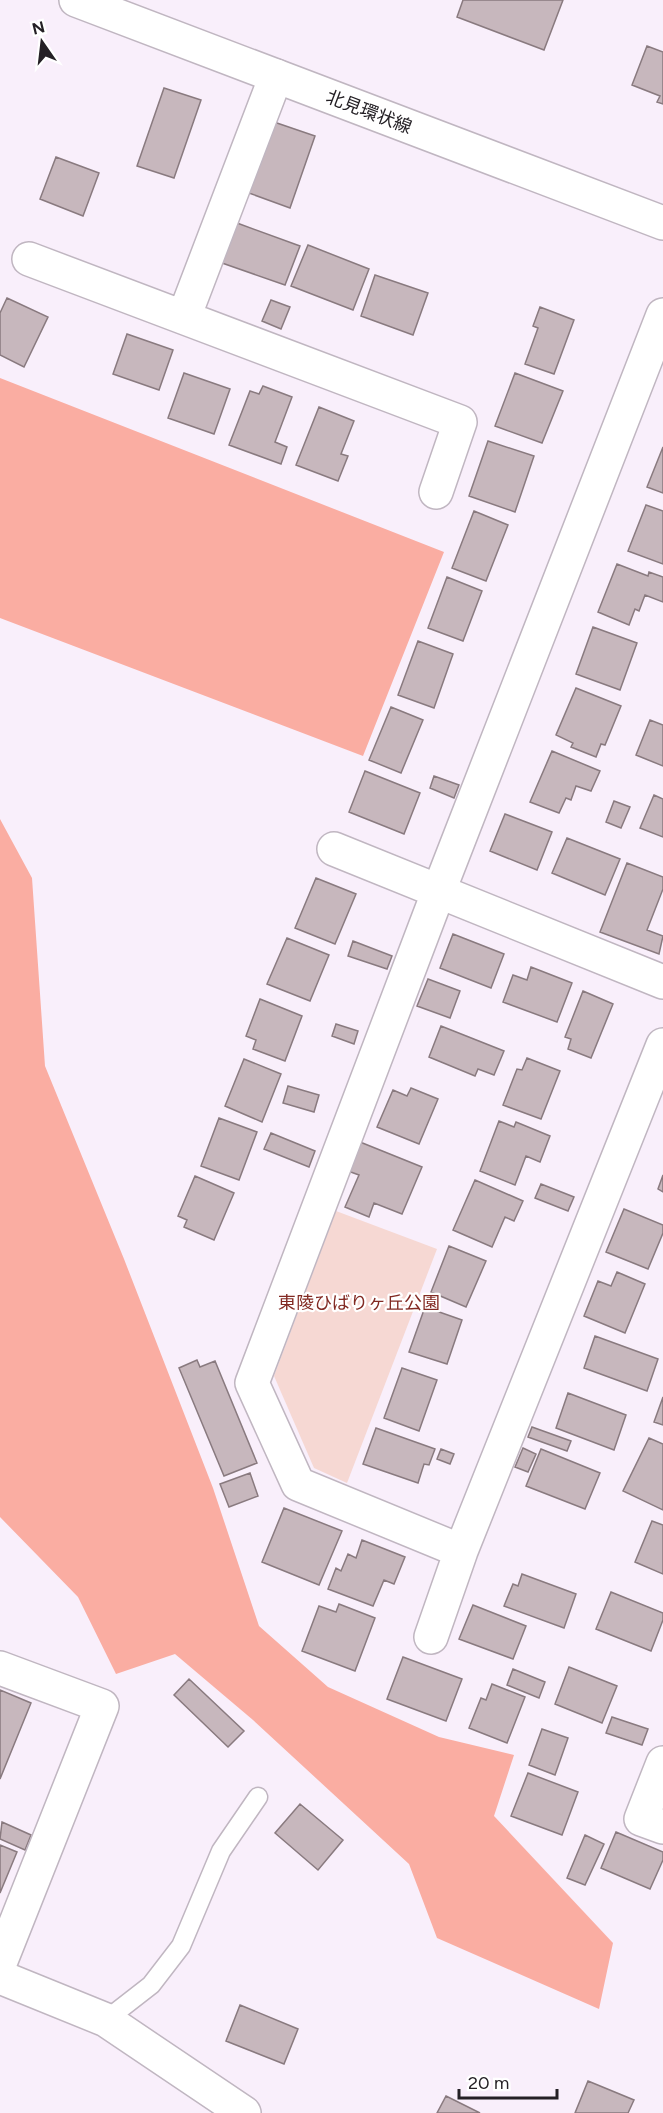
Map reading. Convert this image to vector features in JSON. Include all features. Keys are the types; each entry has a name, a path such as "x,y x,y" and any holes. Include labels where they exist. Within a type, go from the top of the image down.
{"street":[{"name":"北見環状線","path":"76,0 663,223"},
{"path":"184,317 276,76"},
{"path":"29,259 460,422 436,492"},
{"path":"461,1551 298,1484 252,1383 438,893 663,315"},
{"path":"334,849 438,893 663,982"},
{"path":"431,1637 461,1551 663,1045"},
{"path":"0,1668 102,1706 0,1963"},
{"path":"663,1763 641,1819 663,1827"},
{"path":"0,1977 106,2020 244,2113"}],"lane":[{"path":"106,2020 151,1985 181,1946 221,1851 258,1797"}],"green space":[{"name":"東陵ひばりヶ丘公園","path":"336,1211 437,1249 347,1483 314,1468 274,1376"}],"shaded area":[{"path":"0,378 444,552 363,756 0,618"},
{"path":"0,819 32,878 45,1066 124,1259 213,1488 259,1626 328,1687 439,1737 514,1755 494,1816 613,1943 599,2009 437,1938 409,1864 253,1720 175,1654 116,1674 78,1597 0,1517"}],"building":[{"path":"463,0 563,0 544,50 457,17"},
{"path":"647,46 663,52 663,104 657,102 660,96 632,85"},
{"path":"164,88 201,100 174,178 137,166"},
{"path":"274,122 315,136 290,208 249,193"},
{"path":"56,157 99,173 83,216 40,199"},
{"path":"237,223 300,246 285,285 222,263"},
{"path":"308,245 369,269 353,310 291,286"},
{"path":"375,275 428,293 413,335 361,316"},
{"path":"7,298 48,317 24,367 0,355 0,313"},
{"path":"271,300 290,307 281,329 262,321"},
{"path":"540,307 574,320 554,374 525,364 538,328 533,326"},
{"path":"127,334 173,350 159,390 113,374"},
{"path":"184,373 230,389 214,434 168,418"},
{"path":"515,373 563,391 542,443 495,426"},
{"path":"263,386 292,397 275,442 287,447 281,464 229,445 250,391 259,394"},
{"path":"319,407 354,421 341,454 348,456 338,481 296,465"},
{"path":"488,441 534,456 515,512 469,496"},
{"path":"663,447 663,493 647,487"},
{"path":"646,505 663,511 663,564 628,551"},
{"path":"474,511 508,525 486,581 452,568"},
{"path":"617,564 648,576 649,572 663,577 663,602 645,595 639,611 635,609 629,625 598,612"},
{"path":"447,577 482,591 463,641 428,628"},
{"path":"593,627 637,643 620,690 576,674"},
{"path":"418,641 453,654 434,708 398,695"},
{"path":"576,688 621,706 605,745 601,744 596,757 571,747 573,743 556,735"},
{"path":"391,707 423,720 401,773 369,760"},
{"path":"650,720 663,725 663,766 636,755"},
{"path":"552,751 600,771 591,791 576,786 571,800 566,798 559,813 530,802"},
{"path":"365,771 420,793 404,834 349,812"},
{"path":"434,776 459,785 454,798 430,788"},
{"path":"654,795 663,799 663,837 640,828"},
{"path":"614,801 630,807 621,828 606,822"},
{"path":"505,814 552,832 537,870 490,851"},
{"path":"567,838 620,859 605,895 552,873"},
{"path":"627,863 663,877 663,889 647,930 663,936 659,954 600,932"},
{"path":"316,878 356,894 335,944 295,928"},
{"path":"453,934 504,954 491,988 440,968"},
{"path":"287,938 329,955 310,1001 267,984"},
{"path":"353,941 392,956 387,969 348,956"},
{"path":"531,967 572,983 557,1022 503,1002 513,975 527,980"},
{"path":"428,979 460,991 450,1018 417,1006"},
{"path":"583,991 613,1004 591,1058 568,1049 571,1039 565,1037"},
{"path":"260,999 302,1016 285,1061 253,1049 256,1040 246,1036"},
{"path":"336,1024 358,1031 354,1044 332,1036"},
{"path":"441,1026 504,1051 494,1075 478,1069 475,1076 429,1057"},
{"path":"527,1058 560,1071 541,1119 503,1105 517,1069 522,1070"},
{"path":"244,1059 281,1074 262,1122 225,1106"},
{"path":"288,1086 319,1095 314,1112 283,1103"},
{"path":"411,1088 438,1099 419,1144 377,1127 393,1090 407,1096"},
{"path":"219,1118 257,1132 239,1180 201,1166"},
{"path":"499,1121 514,1127 516,1122 550,1136 540,1162 526,1156 515,1185 480,1171"},
{"path":"271,1133 315,1151 309,1167 264,1149"},
{"path":"360,1142 422,1167 402,1214 374,1203 369,1217 345,1207 359,1175 348,1171"},
{"path":"663,1175 663,1192 658,1189"},
{"path":"195,1176 234,1193 214,1240 184,1227 187,1220 178,1216"},
{"path":"475,1180 523,1201 514,1221 505,1217 492,1247 453,1230"},
{"path":"541,1184 574,1197 568,1211 535,1198"},
{"path":"624,1209 663,1225 663,1233 648,1269 606,1252"},
{"path":"449,1246 486,1261 466,1307 431,1292"},
{"path":"617,1272 645,1284 625,1333 584,1316 598,1281 611,1286"},
{"path":"425,1307 462,1320 447,1364 409,1352"},
{"path":"595,1336 658,1359 647,1391 584,1368"},
{"path":"197,1360 200,1367 215,1361 257,1463 224,1476 179,1368"},
{"path":"402,1368 437,1380 419,1431 384,1418"},
{"path":"568,1393 626,1415 614,1450 556,1428"},
{"path":"663,1397 663,1425 654,1422"},
{"path":"532,1427 571,1441 567,1451 528,1437"},
{"path":"376,1428 435,1449 429,1465 424,1464 418,1483 363,1464"},
{"path":"649,1438 663,1444 663,1510 623,1491"},
{"path":"523,1448 536,1454 528,1472 515,1467"},
{"path":"441,1449 454,1454 450,1464 437,1459"},
{"path":"541,1449 600,1473 585,1509 526,1486"},
{"path":"250,1473 258,1496 229,1507 220,1484"},
{"path":"284,1508 342,1531 319,1585 262,1562"},
{"path":"652,1521 663,1525 663,1574 635,1562"},
{"path":"362,1540 405,1557 394,1584 384,1580 373,1606 328,1589 336,1568 341,1571 348,1554 356,1558"},
{"path":"522,1574 576,1594 564,1628 504,1606 513,1584 518,1586"},
{"path":"611,1592 663,1613 663,1620 651,1651 596,1629"},
{"path":"339,1604 375,1618 355,1671 302,1651 319,1606 336,1612"},
{"path":"473,1605 526,1626 513,1659 459,1639"},
{"path":"403,1657 462,1679 446,1721 387,1699"},
{"path":"569,1667 617,1686 602,1723 555,1704"},
{"path":"513,1669 545,1682 539,1698 507,1685"},
{"path":"189,1679 244,1731 228,1747 174,1695"},
{"path":"492,1684 525,1697 507,1743 469,1728 481,1698 486,1700"},
{"path":"0,1690 31,1703 0,1779"},
{"path":"612,1717 648,1729 642,1745 606,1733"},
{"path":"542,1729 568,1738 555,1775 529,1765"},
{"path":"528,1773 578,1792 562,1835 511,1816"},
{"path":"300,1804 343,1840 318,1870 275,1833"},
{"path":"2,1822 31,1835 25,1850 0,1839"},
{"path":"616,1832 663,1852 663,1860 650,1889 601,1868"},
{"path":"585,1835 604,1844 585,1885 567,1878"},
{"path":"0,1845 17,1852 0,1893"},
{"path":"240,2005 298,2029 284,2064 226,2041"},
{"path":"588,2081 634,2100 628,2113 575,2113"},
{"path":"446,2096 480,2113 437,2113"}]}
